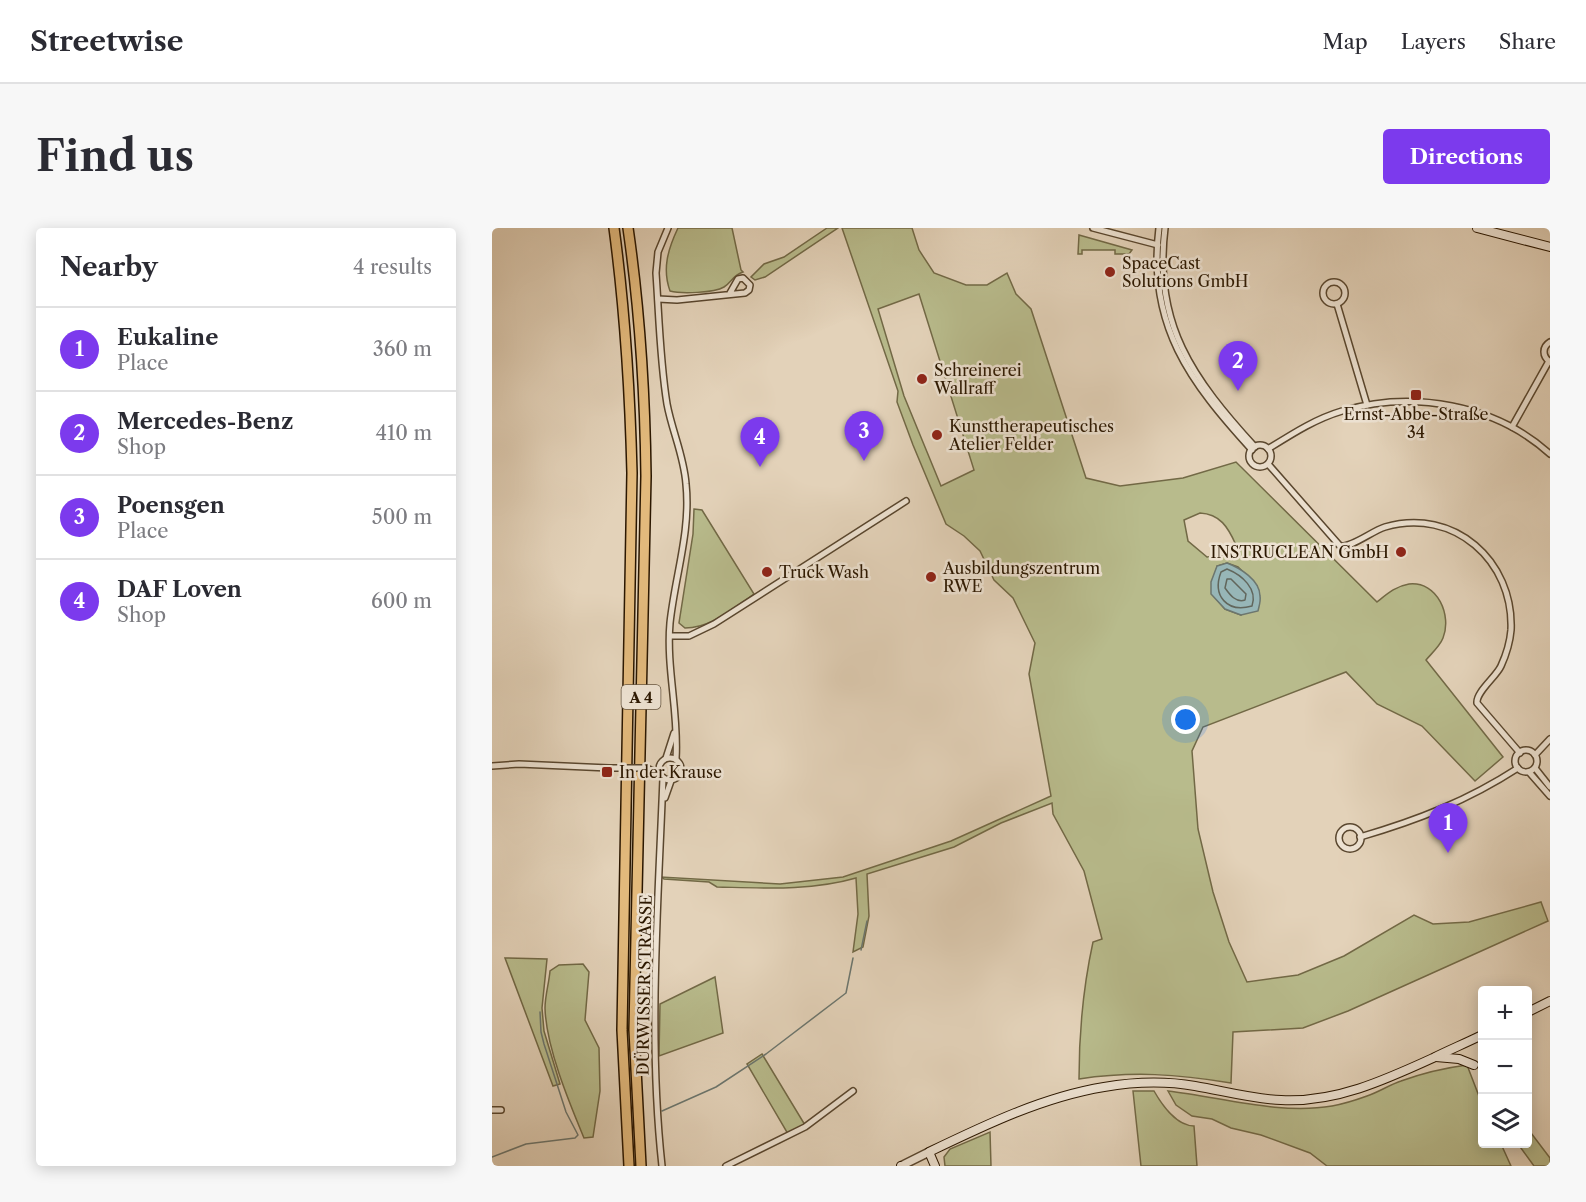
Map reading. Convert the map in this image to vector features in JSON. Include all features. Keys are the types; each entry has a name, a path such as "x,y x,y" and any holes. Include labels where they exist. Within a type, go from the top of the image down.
{"highway":[{"name":"A 4","path":"614,228 624,309 632,461 622,1029 629,1166"},
{"name":"A 4","path":"628,228 638,296 645,392 646,476 634,1030 641,1166"}],"main road":[{"path":"1478,228 1550,247"},
{"path":"1532,1010 1550,1001"},
{"path":"935,1166 929,1152 1030,1107 1067,1095 1105,1086 1163,1083 1193,1085 1267,1099 1317,1099 1353,1090 1396,1075 1478,1037"},
{"path":"1434,1057 1459,1059 1474,1065"}],"street":[{"path":"492,766 519,764 646,768 658,771 671,781 681,772 676,759 670,622 686,534 687,505 684,466 667,405 658,299 657,263 662,241 668,228"},
{"path":"1094,228 1160,245"},
{"path":"1159,228 1169,317 1184,354 1220,408 1253,448"},
{"path":"1160,245 1165,228"},
{"path":"1330,283 1341,284 1345,290 1345,297 1336,304 1329,303 1324,298 1325,288 1330,283"},
{"path":"658,299 677,300 730,293"},
{"path":"1336,304 1367,405"},
{"path":"1512,427 1549,362 1544,356 1544,349 1550,342"},
{"path":"1268,449 1309,424 1342,411 1367,405 1405,401 1434,402 1474,412 1512,427 1550,454"},
{"path":"1261,445 1268,449 1271,455 1268,464 1261,467 1250,460 1253,448 1261,445"},
{"path":"1268,464 1340,546 1349,546 1385,526 1420,523 1452,531 1483,551 1501,578 1507,592 1512,616 1510,635 1502,665 1478,695 1477,703 1520,753"},
{"path":"670,636 689,636 714,624 906,501"},
{"path":"658,771 666,758 675,726"},
{"path":"1535,755 1550,739"},
{"path":"1532,770 1537,761 1535,755 1529,751 1520,753 1516,758 1518,768 1522,771 1532,770 1550,787"},
{"path":"666,758 676,759"},
{"path":"1360,837 1400,825 1459,802 1518,768"},
{"path":"1532,770 1550,796"},
{"name":"DÜRWISSER STRASSE","path":"658,771 662,805 656,959 656,1092 662,1166"},
{"name":"DÜRWISSER STRASSE","path":"662,805 671,781"},
{"path":"1349,827 1357,830 1360,837 1357,846 1351,848 1345,847 1339,840 1340,832 1349,827"},
{"path":"726,1166 806,1127 853,1091"},
{"path":"492,1110 501,1110"},
{"path":"902,1166 929,1152"}],"green space":[{"path":"678,228 732,228 743,272 724,287 713,291 670,291 666,275 667,259"},
{"path":"827,228 838,228 765,277 755,280 751,277 764,264 784,257"},
{"path":"842,228 912,228 919,250 934,273 966,285 987,285 1007,273 1016,294 1031,309 1086,478 1120,486 1183,478 1236,462 1377,602 1396,588 1409,584 1428,588 1440,602 1446,620 1443,638 1426,660 1503,757 1475,781 1422,726 1377,704 1346,672 1203,727 1192,751 1198,829 1213,892 1229,942 1247,982 1298,975 1344,956 1414,915 1433,924 1469,922 1541,902 1548,921 1348,1011 1303,1028 1233,1032 1231,1083 1192,1077 1155,1075 1118,1075 1079,1079 1084,993 1093,942 1102,939 1084,871 1053,814 1052,803 1001,823 954,847 867,874 869,916 863,947 853,952 858,914 856,878 822,885 769,888 717,887 709,882 664,879 662,877 780,884 843,877 951,841 1051,796 1029,674 1035,643 1013,598 994,580 980,551 946,524 897,402 898,391","holes":["919,294 974,470 941,486 904,396 878,309","1200,513 1218,519 1226,527 1236,545 1231,555 1207,557 1188,541 1184,520","1227,563 1238,567 1257,586 1241,615 1225,609 1212,594 1217,566"]},
{"path":"1079,235 1132,250 1129,254 1115,254 1115,250 1082,250 1082,254 1078,254"},
{"path":"694,509 702,510 754,594 713,621 685,628 679,623 693,534"},
{"path":"505,958 547,959 542,1008 544,1031 560,1084 553,1086"},
{"path":"583,964 589,972 585,1020 599,1048 600,1091 593,1137 584,1138 554,1057 549,1040 545,1008 550,971 559,965"},
{"path":"715,977 723,1033 659,1056 660,1004"},
{"path":"762,1054 805,1125 788,1134 747,1064"},
{"path":"1467,1065 1478,1094 1478,1148 1503,1148 1511,1166 1327,1166 1310,1153 1261,1135 1231,1128 1212,1119 1192,1116 1176,1105 1168,1091 1271,1107 1312,1108 1345,1103 1442,1069"},
{"path":"1133,1091 1154,1091 1176,1119 1194,1126 1197,1166 1141,1166"},
{"path":"990,1132 991,1166 945,1166 944,1157 950,1149"},
{"path":"1532,1134 1550,1158 1550,1166 1534,1166 1521,1148 1532,1148"}],"water":[{"path":"1227,563 1243,571 1257,585 1260,598 1258,611 1241,615 1225,609 1211,594 1211,582 1217,566"}],"waterway":[{"path":"861,950 867,921"},
{"path":"662,1111 716,1087 766,1054 846,993 853,958"},
{"path":"492,1157 526,1144 575,1138 578,1135 566,1112 544,1044 540,1012"}],"place":[{"name":"SpaceCast Solutions GmbH","path":"1110,272"},
{"name":"Schreinerei Wallraff","path":"922,379"},
{"name":"Mercedes-Benz","path":"1238,391"},
{"name":"Ernst-Abbe-Straße 34","path":"1416,395"},
{"name":"Kunsttherapeutisches Atelier Felder","path":"937,435"},
{"name":"Poensgen","path":"864,461"},
{"name":"DAF Loven","path":"760,467"},
{"name":"INSTRUCLEAN GmbH","path":"1401,552"},
{"name":"Truck Wash","path":"767,572"},
{"name":"Ausbildungszentrum RWE","path":"931,577"},
{"name":"In der Krause","path":"607,772"},
{"name":"Eukaline","path":"1448,853"}]}
